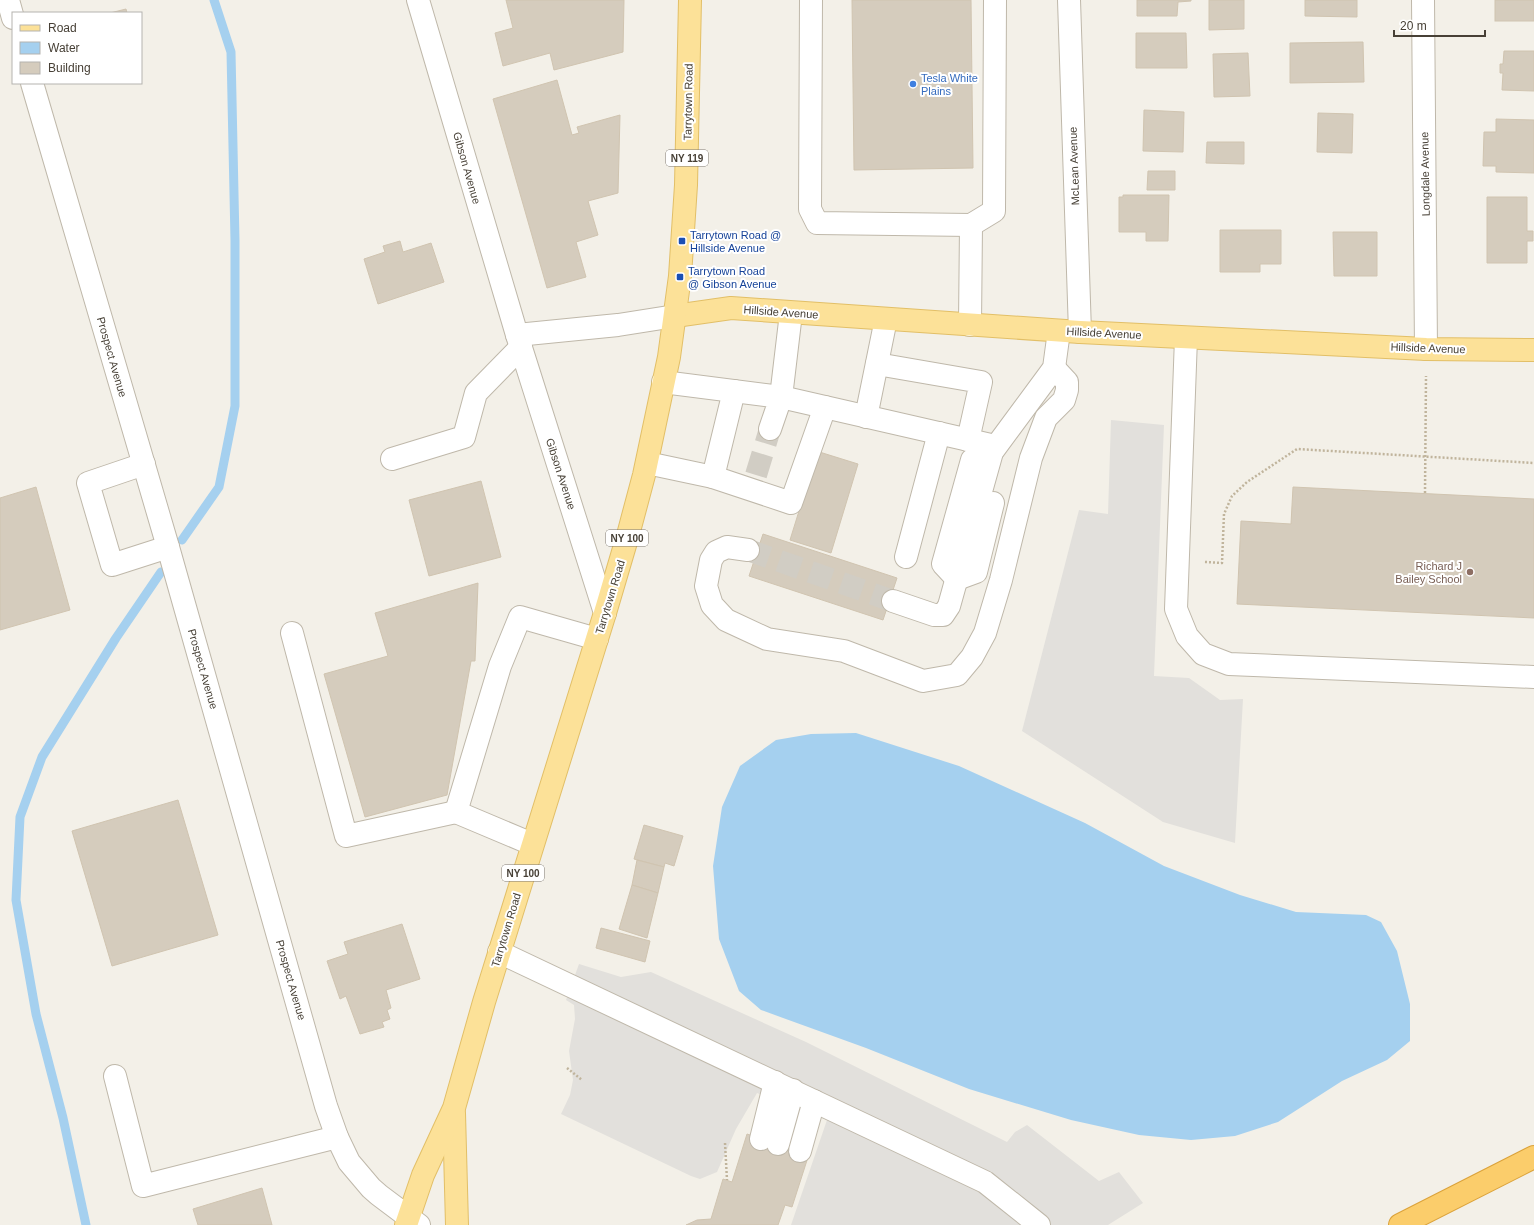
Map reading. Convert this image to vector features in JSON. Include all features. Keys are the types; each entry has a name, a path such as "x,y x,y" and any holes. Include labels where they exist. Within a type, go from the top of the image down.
{"highway":[{"path":"1400,1225 1534,1157"}],"main road":[{"name":"Tarrytown Road","path":"411,1222 423,1175 454,1108 474,1035 532,844 606,613 647,463 664,382 680,276 686,185 690,0"},
{"name":"Hillside Avenue","path":"675,316 731,308 1069,332 1426,349 1534,350"},
{"name":"Tarrytown Road","path":"454,1108 457,1225"}],"street":[{"path":"8,0 12,14"},
{"name":"Gibson Avenue","path":"418,0 519,341 606,613"},
{"path":"811,0 810,209 817,223 971,226 994,211 995,0"},
{"name":"McLean Avenue","path":"1054,368 1069,332 1069,0"},
{"name":"Longdale Avenue","path":"1423,0 1426,349"},
{"name":"Prospect Avenue","path":"32,84 168,547 326,1106 337,1138 348,1162 371,1188 411,1222"},
{"path":"970,325 971,226"},
{"path":"770,429 781,397 791,313"},
{"path":"392,459 464,437 476,393 519,341 675,316"},
{"path":"866,417 886,319"},
{"path":"1186,338 1176,609 1187,636 1203,654 1229,664 1534,677"},
{"path":"877,364 981,382 968,440"},
{"path":"748,550 727,548 716,552 711,560 706,586 712,605 726,620 767,639 844,650 923,681 956,674 972,657 985,633 1001,580 1031,458 1046,418 1064,400 1067,390 1067,382 1054,368 993,449 972,460 943,564 957,579"},
{"path":"664,382 781,397 968,440 993,449 1002,468 976,572 957,579"},
{"path":"713,477 734,391"},
{"path":"647,463 713,477 753,482 790,503 825,407"},
{"path":"906,557 939,433"},
{"path":"144,464 88,483 112,566 168,547"},
{"path":"893,601 934,615 943,615 949,606 957,579"},
{"path":"456,812 500,666 520,616 597,639"},
{"path":"292,633 346,836 456,812 532,844"},
{"path":"499,952 985,1182 1039,1225"},
{"path":"115,1076 143,1186 337,1138"},
{"path":"769,1142 784,1086"},
{"path":"800,1151 814,1101"}],"path":[{"path":"1425,493 1426,349"},
{"path":"1178,560 1222,563 1224,514 1232,496 1247,482 1297,449 1534,463"},
{"path":"567,1068 582,1080"},
{"path":"725,1143 727,1180"}],"shaded area":[{"path":"1111,420 1164,425 1154,676 1189,678 1220,700 1243,699 1235,843 1163,822 1022,731 1079,510 1108,514"},
{"path":"579,964 621,977 651,972 806,1042 1007,1142 1015,1132 1027,1125 1099,1181 1119,1172 1143,1203 1108,1225 791,1225 827,1120 757,1093 736,1129 717,1172 700,1179 561,1114 570,1095 573,1080 569,1051 575,1019 574,1005 566,1000"}],"water":[{"path":"856,733 959,766 1085,823 1164,866 1240,895 1296,912 1366,915 1381,922 1397,951 1410,1004 1410,1041 1387,1060 1342,1081 1278,1122 1235,1136 1191,1140 1139,1135 1071,1120 969,1089 866,1048 761,1010 739,991 719,939 713,866 722,807 740,766 776,740 811,734"}],"building":[{"path":"506,0 624,0 623,52 554,70 550,53 503,66 495,33 513,28"},
{"name":"Tesla White Plains","path":"852,0 971,0 973,168 854,170"},
{"path":"1137,0 1191,1 1178,2 1177,16 1137,16"},
{"path":"1209,0 1244,0 1244,29 1209,30"},
{"path":"1305,0 1357,0 1357,17 1305,16"},
{"path":"1495,0 1534,0 1534,21 1495,21"},
{"path":"126,9 127,12 114,12"},
{"path":"1136,33 1186,33 1187,68 1136,68"},
{"path":"1363,42 1364,82 1290,83 1290,43"},
{"path":"1504,51 1534,51 1534,91 1502,90 1503,73 1500,73 1500,64 1503,64"},
{"path":"1248,53 1250,96 1214,97 1213,54"},
{"path":"557,80 572,135 579,133 577,127 620,115 618,193 588,201 598,235 576,242 586,277 547,288 493,99"},
{"path":"1144,110 1184,112 1183,152 1143,151"},
{"path":"1318,113 1353,114 1352,153 1317,152"},
{"path":"1496,119 1534,120 1534,173 1496,172 1496,166 1483,166 1484,132 1496,132"},
{"path":"1207,142 1244,142 1244,164 1206,163"},
{"path":"1148,171 1175,171 1175,190 1147,190"},
{"path":"1123,195 1169,195 1168,241 1146,241 1146,232 1119,232 1119,197 1123,197"},
{"path":"1487,197 1527,197 1527,231 1533,231 1533,241 1527,241 1527,263 1487,263"},
{"path":"1220,230 1281,230 1281,264 1260,264 1260,272 1220,272"},
{"path":"1333,232 1377,232 1377,276 1334,276"},
{"path":"400,241 403,252 431,243 444,282 378,304 364,259 385,252 383,246"},
{"path":"813,450 858,464 831,553 790,540 808,482"},
{"path":"481,481 501,557 429,576 409,500"},
{"path":"36,487 70,610 0,630 0,498"},
{"path":"1293,487 1534,499 1534,618 1237,604 1241,521 1291,524"},
{"path":"763,534 897,578 883,620 749,576"},
{"path":"478,583 475,661 471,661 447,795 365,817 324,674 388,656 375,613"},
{"path":"178,800 218,935 112,966 72,831"},
{"path":"644,825 683,836 674,866 665,863 664,867 634,859"},
{"path":"637,860 664,867 658,893 632,885"},
{"path":"632,885 658,893 647,938 619,929"},
{"path":"402,924 420,979 386,990 391,1008 387,1010 390,1019 382,1022 384,1027 360,1034 346,996 340,999 327,961 348,954 344,942"},
{"path":"601,928 650,941 645,962 596,948"},
{"path":"747,1134 809,1154 792,1207 785,1205 778,1225 686,1225 697,1220 711,1219 723,1179 732,1182"},
{"path":"262,1188 272,1225 198,1225 193,1209"}],"waterway":[{"path":"182,540 219,487 235,406 235,241 231,52 214,0"},
{"path":"86,1225 63,1118 36,1014 16,900 20,817 42,757 116,638 161,572"}],"tunnel":[{"path":"756,475 770,429"},
{"path":"748,550 893,601"}],"place":[{"name":"Tesla White Plains","path":"913,84"},
{"name":"Tarrytown Road @ Hillside Avenue","path":"682,241"},
{"name":"Tarrytown Road @ Gibson Avenue","path":"680,277"},
{"name":"Richard J Bailey School","path":"1470,572"}]}
